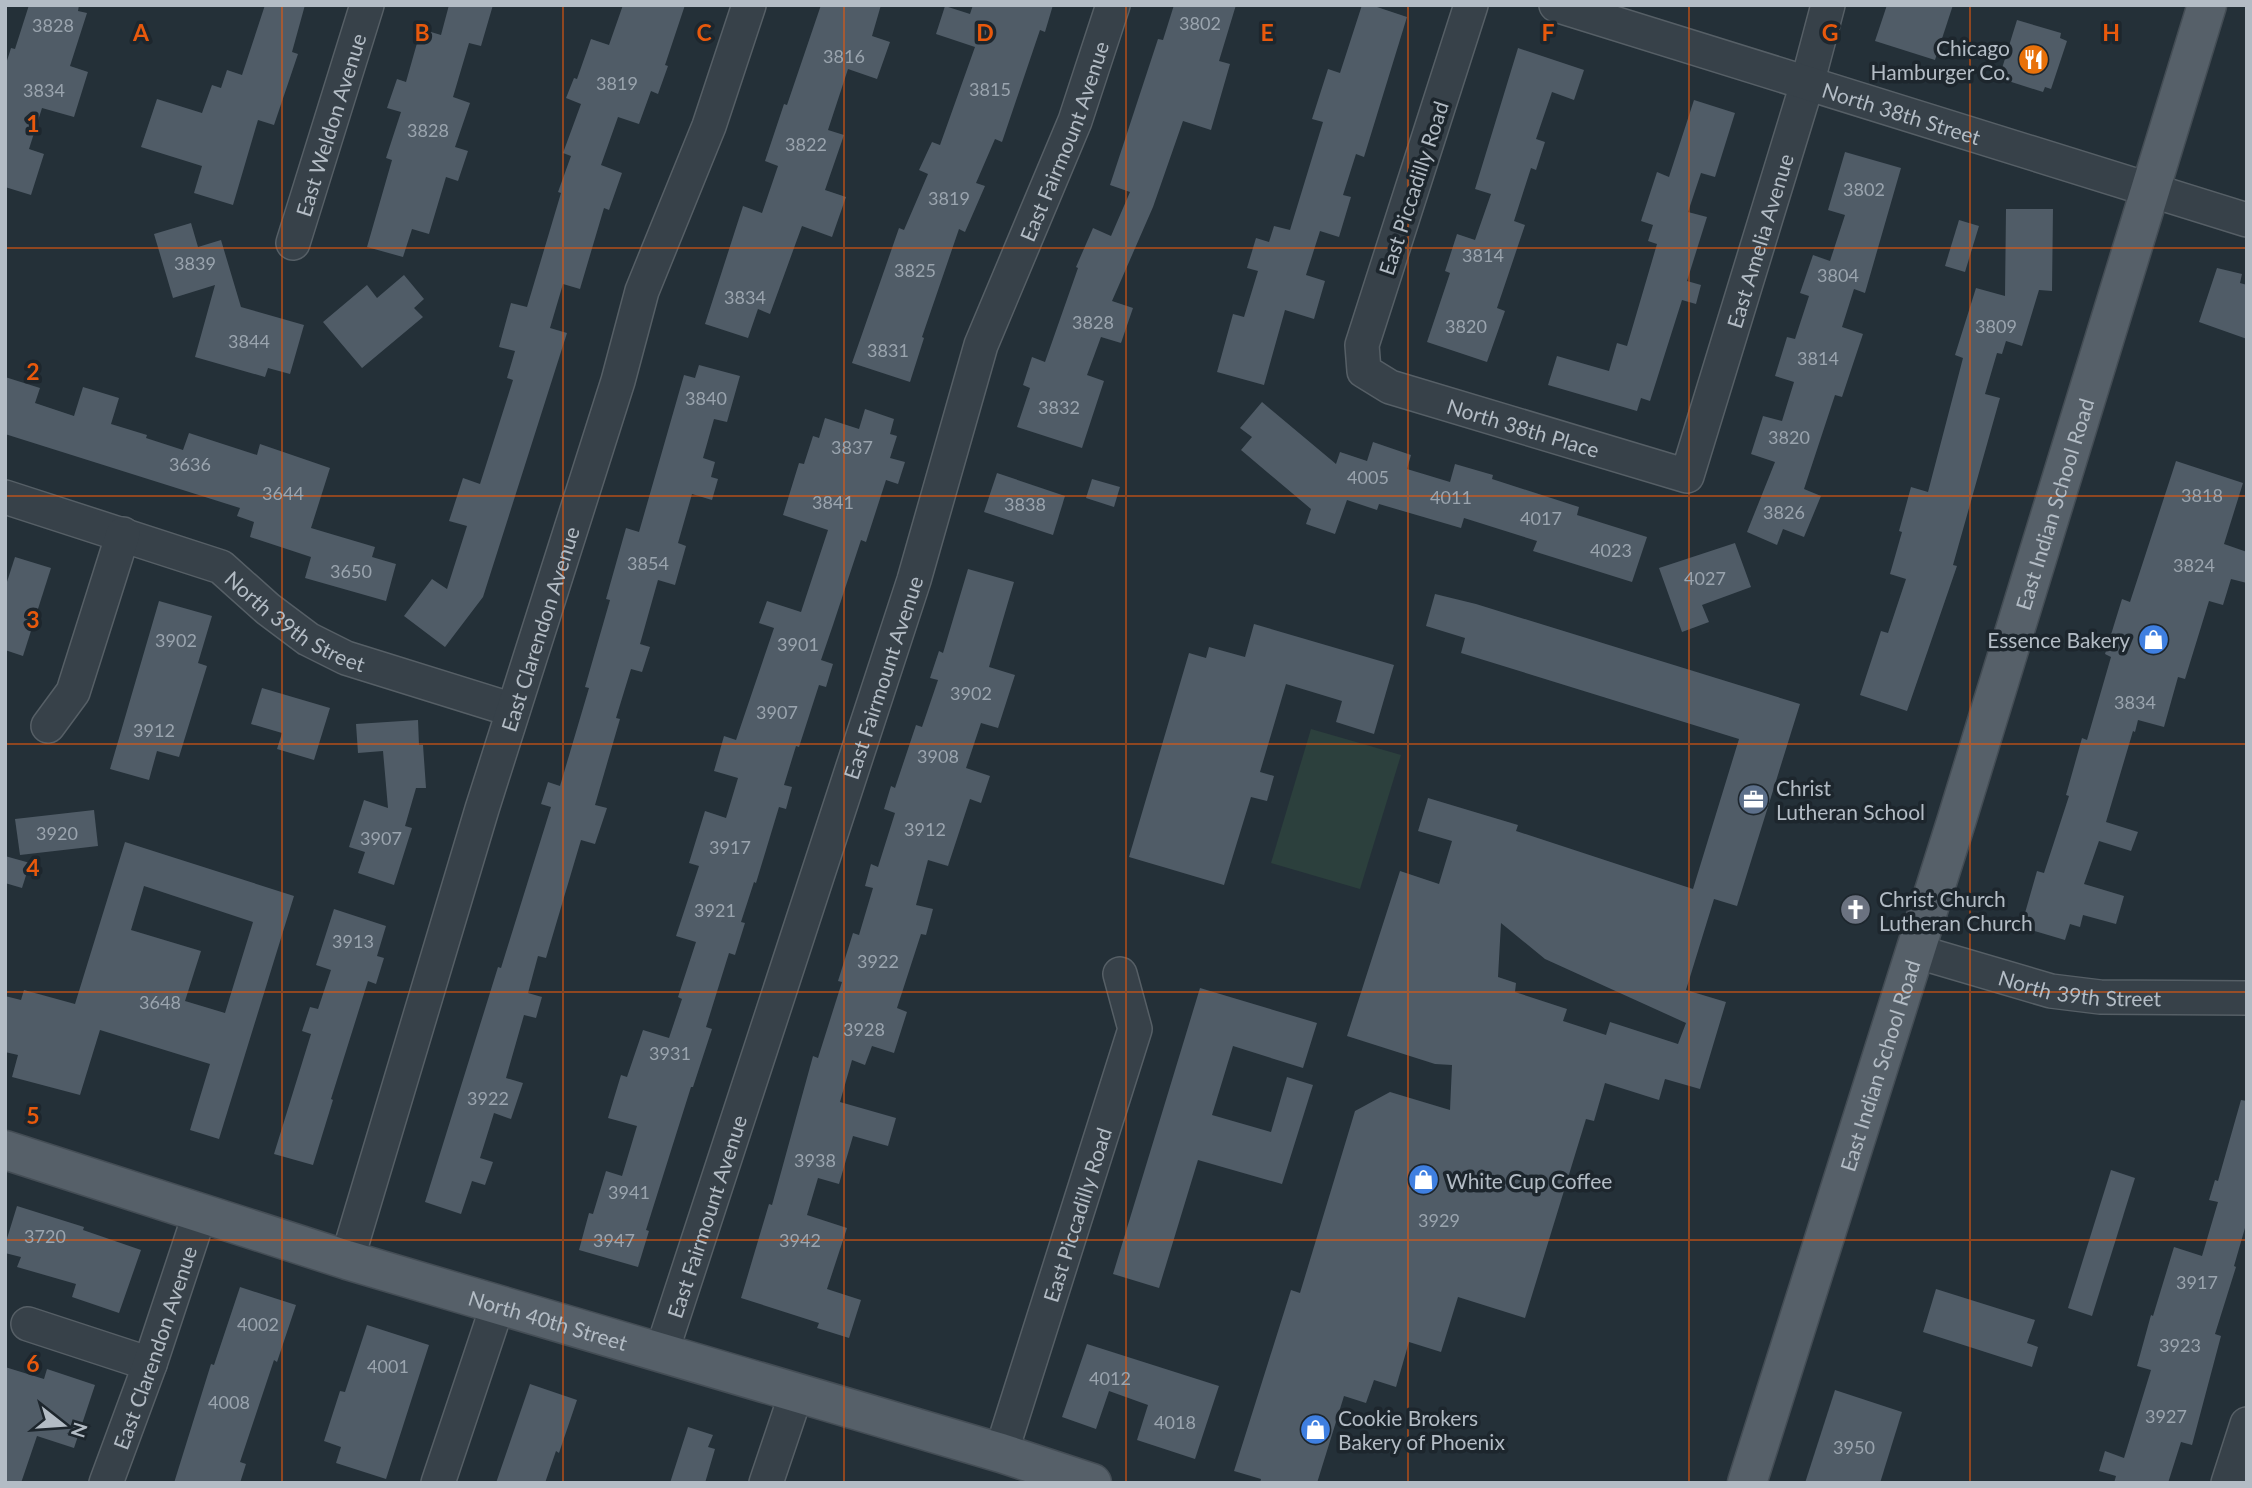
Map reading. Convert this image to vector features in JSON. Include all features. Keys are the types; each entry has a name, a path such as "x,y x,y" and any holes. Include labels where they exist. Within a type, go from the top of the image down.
{"main road":[{"name":"East Indian School Road","path":"1747,1483 1915,951 2207,5"},
{"name":"North 40th Street","path":"5,1150 347,1260 1001,1453 1092,1483"}],"street":[{"name":"East Weldon Avenue","path":"293,243 368,5"},
{"name":"East Clarendon Avenue","path":"347,1260 513,710 618,381 642,291 709,126 749,5"},
{"name":"East Fairmount Avenue","path":"661,1354 914,580 981,345 1075,121 1113,5"},
{"name":"East Piccadilly Road","path":"1364,371 1362,345 1471,5"},
{"name":"North 38th Street","path":"1556,5 2247,220"},
{"name":"East Amelia Avenue","path":"1687,475 1807,84 1828,5"},
{"name":"North 38th Place","path":"1364,371 1390,387 1687,475"},
{"name":"North 39th Street","path":"5,497 221,567 268,609 308,639 346,658 513,710"},
{"path":"48,726 73,692 122,534"},
{"name":"North 39th Street","path":"1915,951 2051,991 2100,997 2247,998"},
{"name":"East Piccadilly Road","path":"1001,1453 1135,1030 1120,974"},
{"name":"East Clarendon Avenue","path":"106,1483 150,1364 200,1213"},
{"path":"439,1483 498,1304"},
{"path":"28,1324 150,1364"},
{"path":"766,1483 796,1394"},
{"path":"2228,1483 2247,1424"}],"green space":[{"path":"1311,729 1401,755 1360,889 1271,863"}],"building":[{"path":"29,5 79,5 78,11 87,13 70,66 88,72 74,117 42,108 29,149 44,154 31,195 5,187 5,67 11,48 15,49"},
{"path":"265,5 305,5 292,52 298,54 274,125 258,120 233,205 194,193 202,166 141,147 157,99 202,113 212,85 221,88 227,70 242,75"},
{"path":"449,5 493,5 481,46 469,43 453,97 470,103 455,147 468,151 458,181 446,177 429,234 412,229 403,257 367,247 392,160 386,158 401,112 387,108 397,79 406,82 421,29 441,35"},
{"path":"623,5 685,5 658,94 651,91 639,124 618,117 601,165 622,173 609,210 604,208 580,289 563,284 550,328 567,333 483,597 445,647 404,616 432,579 447,589 467,526 449,521 463,478 480,484 513,380 507,378 515,351 499,347 511,303 527,307 561,193 558,192 571,156 563,153 581,104 566,98 574,78 577,79 591,39 609,45"},
{"path":"821,5 881,5 872,36 890,42 877,79 848,69 828,130 844,135 825,190 846,197 832,237 802,226 770,314 758,309 748,338 705,324 743,206 762,213 778,166 765,161"},
{"path":"973,5 1053,5 1045,32 1040,30 1002,142 995,139 976,183 985,186 965,232 959,229 922,337 924,338 910,382 852,363 899,228 904,230 928,174 919,170 932,142 940,145 975,47 936,34 945,6 970,14"},
{"path":"1174,5 1236,5 1219,61 1230,64 1211,130 1183,121 1153,207 1112,301 1133,308 1121,343 1101,337 1087,375 1104,381 1082,448 1017,427 1030,388 1023,385 1032,357 1045,362 1078,268 1076,267 1093,228 1111,236 1130,192 1110,185 1158,39 1163,40"},
{"path":"1362,5 1371,5 1407,17 1364,157 1356,154 1343,195 1351,197 1339,237 1320,231 1306,275 1325,281 1314,319 1285,310 1264,385 1217,372 1233,314 1244,317 1258,271 1247,268 1256,238 1269,242 1274,226 1290,230 1323,122 1312,119 1328,69 1340,73"},
{"path":"1887,5 1953,5 1935,60 1875,41"},
{"name":"Chicago Hamburger Co.","path":"2017,20 2061,33 2060,38 2067,41 2051,89 2045,87 2043,92 1999,78"},
{"path":"1518,48 1584,70 1574,100 1552,92 1536,139 1545,142 1536,170 1531,168 1514,221 1525,225 1497,308 1505,311 1487,362 1427,342 1450,273 1445,271 1457,234 1475,240 1491,194 1475,189"},
{"path":"1694,100 1735,113 1715,177 1701,173 1688,212 1707,217 1687,281 1701,285 1696,304 1682,300 1650,401 1641,398 1637,411 1548,385 1557,356 1609,371 1617,343 1627,346 1657,244 1648,241 1653,225 1641,221 1657,172 1669,177"},
{"path":"1845,152 1901,168 1865,293 1854,289 1842,327 1863,334 1842,397 1835,395 1804,489 1821,496 1804,537 1783,529 1777,545 1747,532 1775,462 1751,454 1763,416 1782,421 1794,382 1775,376 1787,337 1795,339 1809,296 1800,293 1813,255 1830,261 1845,215 1828,210"},
{"path":"2006,209 2053,209 2052,291 2039,290 2022,346 2006,341 2002,354 1997,353 1985,394 2000,398 1953,565 1957,566 1907,711 1860,695 1881,631 1888,633 1906,579 1890,574 1902,532 1899,531 1911,487 1928,492 1963,358 1955,355 1976,288 2005,296"},
{"path":"1959,220 1979,226 1965,272 1945,266"},
{"path":"191,223 198,247 221,240 241,307 304,325 290,374 268,368 265,377 195,357 215,285 173,298 154,234"},
{"path":"2217,268 2242,274 2240,283 2247,285 2247,339 2199,322"},
{"path":"404,275 424,299 414,308 423,317 362,368 323,322 367,285 377,298"},
{"path":"699,365 740,376 727,422 714,419 703,458 715,462 711,477 718,479 712,500 692,494 678,543 686,546 675,585 658,580 640,644 650,647 642,672 631,669 616,718 620,719 595,805 607,808 595,844 581,840 546,958 538,956 528,993 542,997 536,1018 524,1015 506,1078 523,1083 511,1119 494,1113 480,1158 493,1162 485,1185 472,1181 461,1214 425,1202 551,807 541,804 548,782 560,786 589,688 585,687 610,600 606,599 626,528 639,532 684,375 695,378"},
{"path":"5,377 40,388 35,403 74,416 83,387 119,398 111,424 183,450 189,433 257,455 260,444 330,468 311,528 375,547 372,557 396,564 386,601 305,578 311,557 250,537 254,522 237,516 240,508 5,434"},
{"path":"1262,402 1336,464 1340,452 1367,461 1373,442 1411,455 1407,469 1450,482 1455,464 1579,507 1577,515 1647,537 1632,582 1533,551 1537,541 1464,518 1461,528 1379,504 1377,510 1347,500 1335,534 1306,524 1311,509 1241,450 1252,437 1240,428"},
{"path":"865,409 894,419 890,434 897,436 890,458 905,462 898,484 886,480 866,542 861,540 821,660 833,664 826,687 819,685 799,747 796,746 784,785 792,787 786,809 779,807 741,922 745,923 735,955 729,953 706,1027 712,1029 646,1230 649,1231 638,1267 579,1250 589,1213 593,1214 606,1171 622,1176 637,1126 608,1118 621,1075 627,1077 643,1030 669,1038 682,999 678,997 696,942 676,936 699,866 689,863 705,811 726,818 738,778 714,771 724,736 736,740 774,628 759,623 767,601 801,612 828,530 783,515 799,463 804,464 813,436 819,438 825,418 859,429"},
{"path":"2176,461 2243,483 2224,544 2247,552 2247,583 2231,579 2223,605 2209,601 2185,679 2178,677 2164,727 2138,720 2135,732 2133,731 2106,822 2138,832 2131,851 2099,841 2084,884 2124,896 2116,924 2083,915 2080,927 2070,924 2065,940 2021,927 2037,871 2044,873 2069,796 2066,795 2082,738 2087,740 2111,657 2105,654 2122,599 2130,602"},
{"path":"997,473 1065,496 1053,535 984,512"},
{"path":"1092,479 1120,487 1114,507 1086,498"},
{"path":"1735,543 1751,587 1702,605 1709,622 1682,632 1659,568"},
{"path":"15,557 51,568 23,656 5,650 5,588"},
{"path":"968,569 1014,582 989,667 1015,675 998,728 981,723 966,768 990,776 981,803 970,799 948,866 928,860 916,905 933,909 926,935 921,934 897,1008 907,1012 894,1053 872,1046 865,1065 852,1060 840,1102 896,1118 888,1146 853,1136 839,1184 818,1178 807,1215 847,1228 827,1289 861,1300 849,1338 817,1328 819,1323 741,1298 769,1204 772,1205 813,1056 818,1058 842,982 838,981 853,933 859,935 873,888 865,886 871,864 878,867 895,813 884,809 891,786 895,788 916,725 922,727 938,680 930,678 939,651 943,653"},
{"path":"1435,594 1476,604 1800,704 1737,906 1714,899 1686,990 1726,1002 1700,1089 1665,1079 1659,1100 1605,1083 1594,1121 1586,1119 1525,1318 1458,1297 1441,1352 1409,1342 1396,1387 1374,1380 1366,1403 1344,1396 1317,1483 1260,1483 1261,1479 1234,1471 1291,1290 1300,1293 1355,1111 1390,1092 1450,1110 1452,1065 1435,1064 1347,1036 1400,871 1439,884 1452,841 1418,831 1428,798 1518,825 1516,831 1693,889 1739,739 1461,653 1465,638 1426,626","holes":["1501,923 1545,959 1686,1023 1678,1044 1610,1022 1606,1035 1563,1021 1567,1009 1515,992 1516,983 1498,977"]},
{"path":"159,601 212,616 198,663 207,666 179,757 157,751 149,780 110,769"},
{"path":"1254,624 1394,665 1374,734 1336,722 1342,701 1286,684 1260,772 1274,776 1267,801 1251,797 1224,885 1129,857 1189,653 1206,658 1209,647 1245,657"},
{"path":"262,688 330,708 314,760 277,749 282,733 251,724"},
{"path":"418,720 426,788 416,788 405,826 412,828 394,885 358,873 365,852 349,847 364,800 388,808 383,751 358,753 356,724"},
{"path":"94,810 98,846 20,855 15,819"},
{"path":"125,842 294,896 219,1139 190,1130 210,1064 100,1030 80,1095 12,1077 18,1055 5,1052 5,996 21,1000 24,990 75,1004","holes":["144,886 253,922 225,1013 185,1001 201,951 131,930"]},
{"path":"5,856 30,863 22,888 5,883"},
{"path":"334,909 386,926 377,956 384,958 376,984 368,981 313,1165 274,1154 311,1034 302,1031 310,1007 318,1009 331,970 316,965"},
{"path":"1200,988 1317,1023 1303,1068 1233,1046 1212,1115 1271,1132 1287,1077 1313,1085 1282,1184 1198,1160 1159,1288 1113,1274"},
{"path":"2241,1100 2247,1101 2247,1221 2215,1334 2221,1336 2192,1445 2181,1442 2168,1483 2114,1483 2116,1476 2099,1471 2105,1451 2124,1458 2151,1370 2137,1366 2151,1315 2153,1316 2174,1247 2202,1256 2218,1202 2209,1200 2215,1180 2218,1181"},
{"path":"2111,1170 2135,1178 2092,1316 2068,1308"},
{"path":"17,1206 84,1227 83,1230 141,1250 119,1313 72,1297 76,1284 17,1267 21,1257 5,1253 5,1245"},
{"path":"240,1287 296,1305 277,1362 274,1360 240,1462 246,1464 240,1483 174,1483 211,1364 214,1365"},
{"path":"1936,1289 2035,1320 2027,1343 2038,1347 2032,1367 1923,1332"},
{"path":"367,1325 429,1345 386,1479 336,1463 341,1447 324,1441 340,1391 345,1392"},
{"path":"1087,1344 1219,1386 1195,1459 1137,1440 1148,1405 1109,1391 1096,1429 1062,1417"},
{"path":"5,1367 44,1379 47,1369 95,1385 74,1448 37,1436 21,1483 5,1483"},
{"path":"530,1384 577,1400 559,1453 556,1451 545,1483 496,1483"},
{"path":"1835,1390 1902,1412 1880,1483 1805,1483"},
{"path":"688,1427 713,1435 708,1447 715,1449 705,1483 670,1483"}],"place":[{"name":"Chicago Hamburger Co.","path":"2033,59"},
{"name":"Essence Bakery","path":"2153,639"},
{"name":"Christ Lutheran School","path":"1753,799"},
{"name":"Christ Church Lutheran Church","path":"1856,910"},
{"name":"White Cup Coffee","path":"1423,1180"},
{"name":"Cookie Brokers Bakery of Phoenix","path":"1315,1429"}]}
